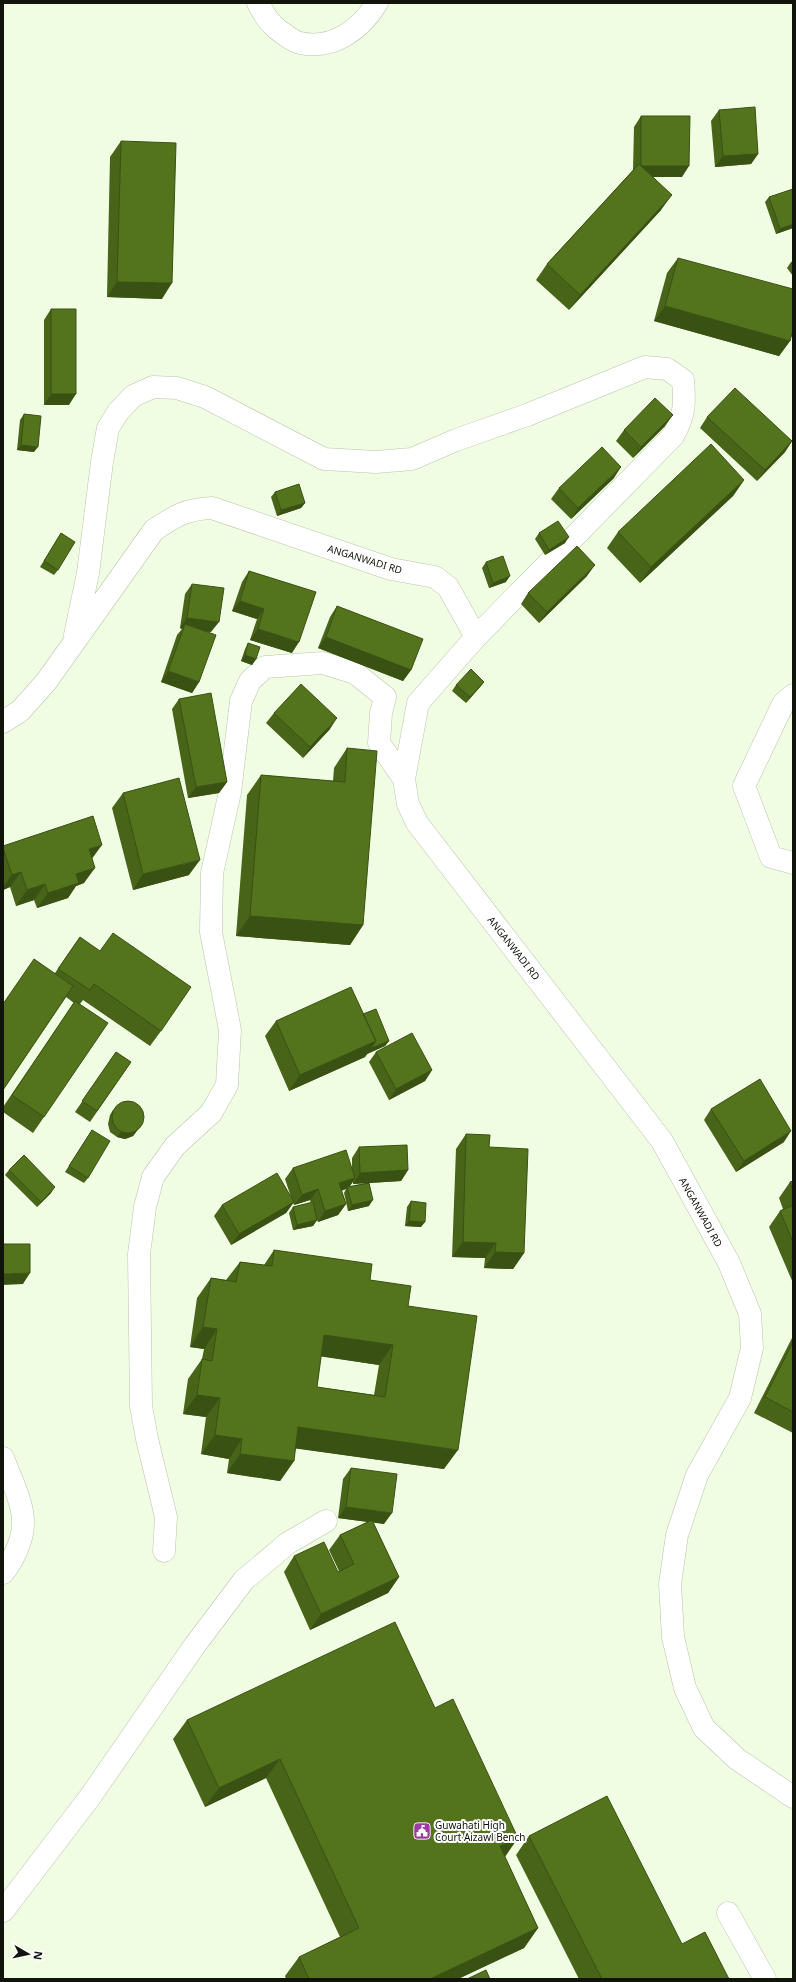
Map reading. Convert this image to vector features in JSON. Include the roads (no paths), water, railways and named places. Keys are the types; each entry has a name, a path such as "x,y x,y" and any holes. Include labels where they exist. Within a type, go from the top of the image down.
{"street":[{"path":"258,3 271,24 298,43 325,44 346,36 369,17 377,3"},
{"path":"73,644 88,573 102,462 108,428 118,412 133,396 153,388 177,388 205,396 324,460 376,462 412,459 456,440 527,415 646,367 667,369 683,380 685,402 682,420 673,436 476,638"},
{"name":"ANGANWADI RD","path":"3,722 20,711 46,682 154,530 180,513 196,508 212,508 391,569 435,577 448,587 476,638 418,703 404,779 408,804 417,824 662,1141 729,1263 750,1314 752,1348 740,1398 697,1475 676,1535 670,1584 673,1637 685,1688 704,1728 737,1759 793,1797"},
{"path":"164,1551 166,1517 141,1406 139,1254 145,1207 153,1177 175,1146 211,1113 227,1085 230,1030 211,932 212,873 230,792 241,701 250,681 265,667 295,664 323,663 354,673 385,697 381,713 379,743 404,779"},
{"path":"793,695 783,704 744,786 771,857 793,863"},
{"path":"3,1458 18,1496 23,1523 20,1540 8,1567 3,1573"},
{"path":"3,1911 90,1797 195,1645 244,1580 288,1543 326,1521"},
{"path":"728,1913 765,1979"}],"place":[{"name":"Guwahati High Court Aizawl Bench","path":"422,1831"}]}
